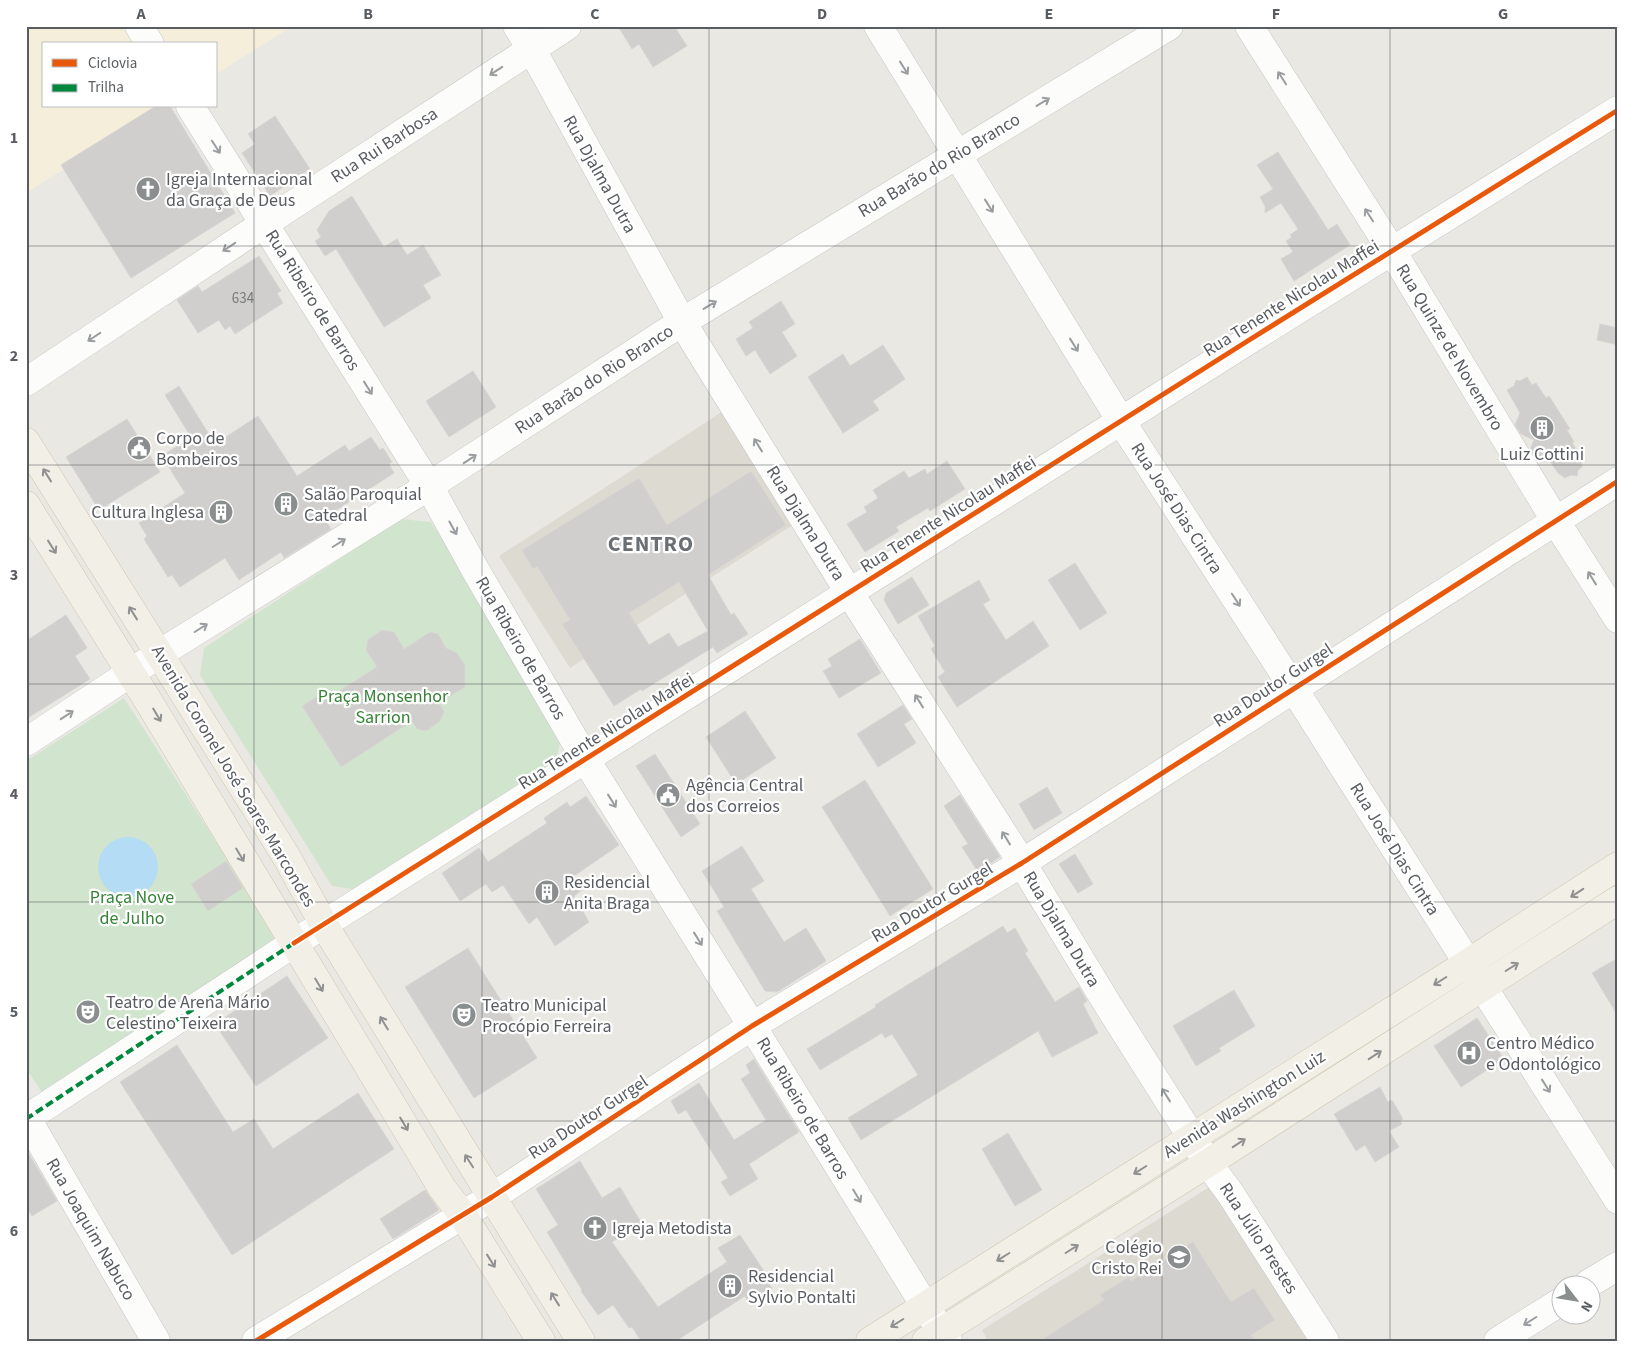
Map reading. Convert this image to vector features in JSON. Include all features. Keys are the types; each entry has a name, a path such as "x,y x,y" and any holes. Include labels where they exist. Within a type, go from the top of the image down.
{"main road":[{"name":"Avenida Coronel José Soares Marcondes","path":"26,442 286,856 324,925 581,1341"},
{"name":"Avenida Coronel José Soares Marcondes","path":"26,505 131,674 442,1188 462,1214 541,1341"},
{"name":"Avenida Washington Luiz","path":"870,1341 1618,866"},
{"name":"Avenida Washington Luiz","path":"939,1338 1618,900"}],"street":[{"path":"139,26 149,42"},
{"name":"Rua Rui Barbosa","path":"26,382 265,223 524,37 567,26"},
{"name":"Rua José Dias Cintra","path":"878,26 1121,421 1294,688 1618,1200"},
{"name":"Rua Barão do Rio Branco","path":"26,742 159,654 429,486 682,322 1169,26"},
{"name":"Rua Quinze de Novembro","path":"1249,26 1392,251 1555,520 1618,619"},
{"name":"Rua Djalma Dutra","path":"524,37 682,322 849,592 1022,864 1192,1137"},
{"name":"Rua Ribeiro de Barros","path":"191,108 429,486 586,760 924,1306 939,1338"},
{"name":"Rua Tenente Nicolau Maffei","path":"26,1118 294,944 849,592 1618,110"},
{"name":"Rua Doutor Gurgel","path":"256,1341 492,1197 752,1026 1022,864 1618,481"},
{"name":"Rua Joaquim Nabuco","path":"26,1118 156,1341"},
{"name":"Rua Júlio Prestes","path":"1192,1137 1325,1341"},
{"path":"1602,1276 1618,1266"},
{"path":"1498,1341 1552,1307"}],"shaded area":[{"path":"26,26 293,26 218,73 218,42 42,42 42,108 162,108 26,193"},
{"path":"728,408 799,521 570,668 499,556"},
{"name":"Colégio Cristo Rei","path":"1214,1184 1311,1341 988,1341 982,1330"}],"green space":[{"name":"Praça Monsenhor Sarrion","path":"401,519 431,522 563,732 556,759 358,890 332,886 200,675 204,648"},
{"name":"Praça Nove de Julho","path":"124,698 279,940 43,1094 26,1068 26,761"}],"water":[{"path":"128,837 145,842 153,850 158,867 153,884 145,892 128,897 111,892 103,884 98,867 103,850 111,842"}],"building":[{"path":"618,26 674,26 687,46 653,67 639,44 632,49"},
{"name":"Igreja Internacional da Graça de Deus","path":"153,108 171,108 235,213 131,278 61,165"},
{"path":"275,116 310,169 270,196 242,153 255,144 248,134"},
{"path":"1278,152 1328,230 1337,224 1350,245 1294,281 1281,259 1293,252 1286,241 1298,229 1281,203 1265,213 1265,206 1260,197 1273,189 1257,165"},
{"path":"352,196 384,247 397,239 407,255 423,245 441,275 423,285 431,298 384,327 336,249 325,256 315,241 321,237 317,230 329,211"},
{"path":"259,256 281,291 277,293 283,303 235,334 230,326 225,330 219,320 198,333 177,300 198,286 202,292"},
{"path":"781,301 795,324 782,332 797,356 770,374 755,350 746,356 736,339 753,328 749,322"},
{"path":"1600,324 1618,328 1618,345 1597,340"},
{"path":"883,345 905,379 873,401 879,410 843,433 808,377 843,354 850,366"},
{"path":"473,371 496,407 449,437 426,401"},
{"name":"Luiz Cottini","path":"1527,377 1532,385 1536,383 1546,398 1549,396 1570,429 1567,430 1574,442 1572,443 1580,454 1582,467 1578,470 1577,476 1571,475 1565,478 1558,473 1545,454 1536,458 1530,449 1534,440 1521,434 1515,425 1520,413 1507,390 1514,386 1516,380 1520,381"},
{"path":"179,386 215,444 258,416 297,476 345,445 349,451 371,437 380,450 383,448 392,462 389,464 394,473 324,518 331,529 284,558 281,552 239,580 225,558 180,587 172,575 168,577 144,539 147,536 139,523 185,493 162,456 191,437 165,395"},
{"path":"127,419 160,472 99,510 66,457"},
{"path":"947,461 965,489 930,511 928,508 896,527 899,531 865,552 847,524 867,512 864,507 878,498 873,490 904,471 909,478 925,469 927,474"},
{"path":"751,471 786,525 708,575 731,615 734,613 748,634 717,653 713,647 614,706 562,624 570,620 537,566 533,569 522,550 639,478 667,525","holes":["679,582 708,631 678,647 669,633 649,645 629,613"]},
{"path":"1075,563 1107,613 1080,630 1048,580"},
{"path":"912,577 929,605 898,624 884,600 886,593"},
{"path":"979,580 990,600 983,604 1006,640 1033,621 1049,646 957,707 938,677 945,672 931,649 935,646 918,616"},
{"path":"66,615 87,648 75,656 90,679 26,719 26,641"},
{"path":"382,630 394,632 404,649 430,632 438,634 446,648 457,653 465,665 465,687 439,703 444,712 440,721 426,731 417,729 412,721 341,767 302,706 318,696 322,702 377,667 366,650 368,640"},
{"path":"860,639 881,673 839,698 823,671 832,666 828,659"},
{"path":"903,705 912,719 904,724 916,743 878,767 857,734"},
{"path":"745,711 776,758 736,784 706,737"},
{"name":"Agência Central dos Correios","path":"655,754 700,824 681,837 636,766"},
{"path":"865,780 933,889 890,916 822,807"},
{"path":"1047,787 1062,813 1034,830 1019,804"},
{"path":"960,795 1000,857 978,872 962,847 968,844 944,806"},
{"path":"586,796 619,845 574,876 582,890 574,896 589,922 555,946 537,917 529,924 503,885 492,892 486,884 460,901 442,873 479,848 488,862 547,823 544,818 567,802 570,807"},
{"path":"742,846 764,881 751,889 784,942 806,928 826,961 777,992 765,991 717,911 724,907 702,871"},
{"path":"1075,854 1093,884 1078,893 1059,864"},
{"path":"226,861 243,888 208,911 191,884"},
{"path":"1003,926 1007,933 1015,928 1028,951 1025,953 1055,1002 1079,987 1087,1001 1083,1004 1098,1033 1052,1057 1038,1031 861,1140 848,1118 918,1075 892,1034 885,1038 882,1033 820,1070 807,1049"},
{"path":"468,948 537,1058 474,1098 405,987"},
{"path":"1618,958 1618,1016 1592,973"},
{"path":"287,976 328,1038 256,1086 215,1024"},
{"path":"1234,990 1255,1026 1219,1048 1221,1051 1196,1066 1173,1026"},
{"name":"Centro Médico e Odontológico","path":"1477,1018 1504,1059 1461,1087 1434,1046"},
{"path":"177,1045 233,1132 254,1119 273,1149 358,1093 394,1149 232,1255 120,1082"},
{"path":"754,1059 799,1132 749,1164 758,1179 730,1196 721,1182 728,1178 686,1110 678,1114 671,1101 699,1083 734,1140 766,1120 741,1079 750,1073 746,1065"},
{"path":"1380,1087 1388,1102 1392,1100 1403,1119 1400,1121 1402,1124 1389,1131 1399,1147 1375,1162 1365,1145 1356,1151 1334,1114"},
{"path":"1008,1133 1042,1190 1015,1206 982,1149"},
{"path":"26,1149 57,1201 32,1216 26,1206"},
{"path":"580,1161 602,1198 620,1187 642,1224 612,1242 658,1307 727,1262 718,1248 740,1235 772,1283 769,1284 772,1288 749,1303 745,1296 676,1341 641,1341 613,1305 598,1315 581,1291 547,1232 558,1225 536,1189"},
{"path":"425,1190 439,1210 393,1239 380,1219"},
{"path":"1193,1242 1231,1302 1254,1288 1275,1320 1251,1335 1255,1341 1040,1341 1104,1300 1100,1295 1129,1277 1131,1281"}],"marked path":[{"path":"26,1119 294,943"}],"cycle path":[{"path":"294,943 1246,342 1618,110"},
{"path":"256,1341 492,1197 752,1026 1022,863 1618,481"}],"place":[{"name":"Igreja Internacional da Graça de Deus","path":"148,189"},
{"name":"Luiz Cottini","path":"1542,428"},
{"name":"Corpo de Bombeiros","path":"139,448"},
{"name":"Salão Paroquial Catedral","path":"286,504"},
{"name":"Cultura Inglesa","path":"221,512"},
{"name":"Agência Central dos Correios","path":"668,795"},
{"name":"Residencial Anita Braga","path":"547,892"},
{"name":"Teatro de Arena Mário Celestino Teixeira","path":"88,1012"},
{"name":"Teatro Municipal Procópio Ferreira","path":"464,1015"},
{"name":"Centro Médico e Odontológico","path":"1469,1053"},
{"name":"Igreja Metodista","path":"595,1228"},
{"name":"Colégio Cristo Rei","path":"1179,1257"},
{"name":"Residencial Sylvio Pontalti","path":"730,1286"}],"district":[{"name":"CENTRO","path":"651,543"}]}
